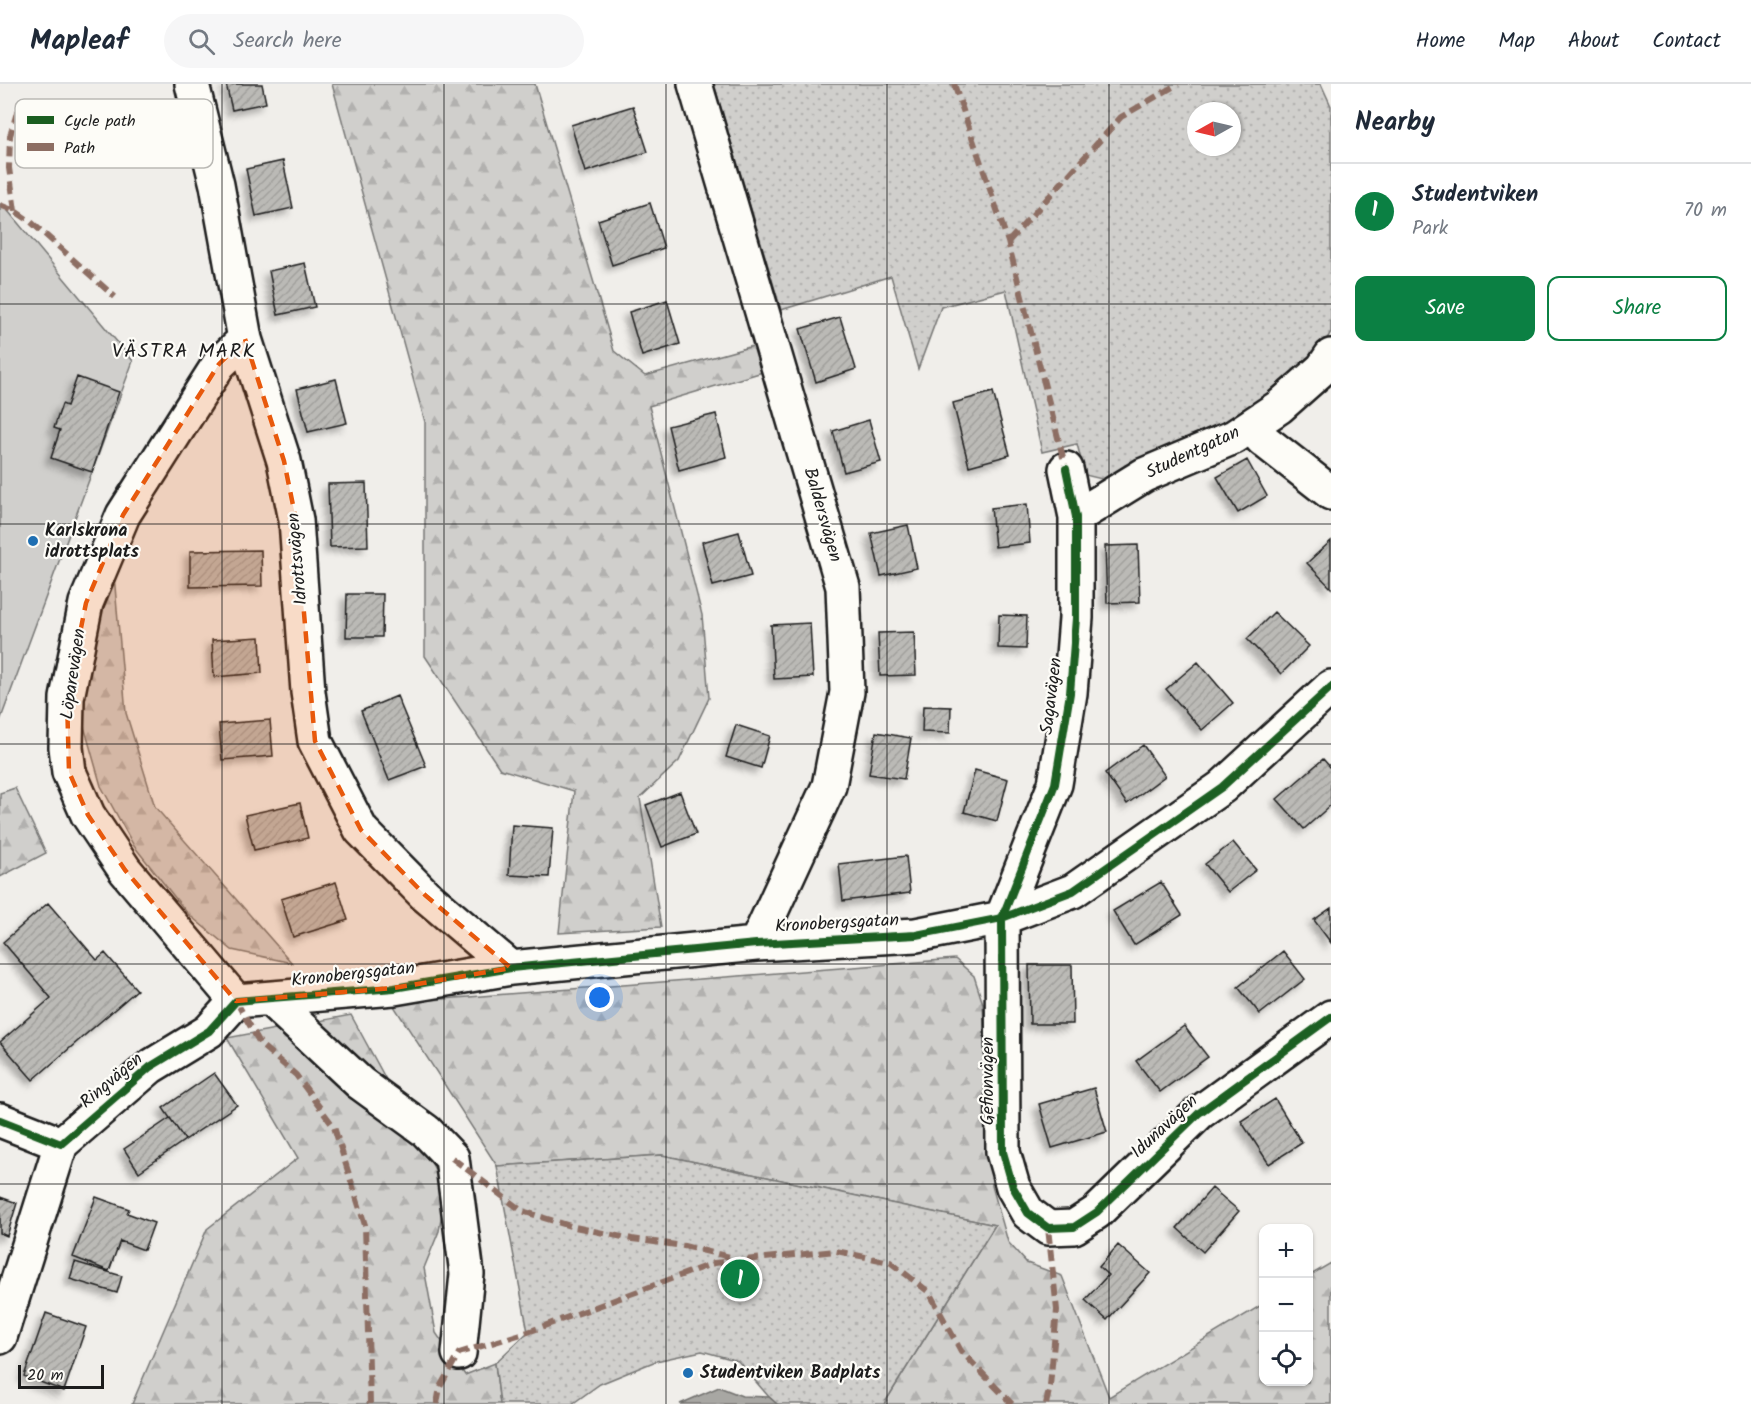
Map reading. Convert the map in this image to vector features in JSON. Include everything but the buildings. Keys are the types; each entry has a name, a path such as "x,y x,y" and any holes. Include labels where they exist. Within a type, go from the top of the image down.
{"street":[{"name":"Idrottsvägen","path":"192,84 196,99"},
{"name":"Baldersvägen","path":"696,84 843,587 848,692 829,786 756,944"},
{"name":"Idrottsvägen","path":"213,168 246,339 284,461 296,520 308,692 315,741 361,830 424,895 511,968"},
{"name":"Löparevägen","path":"236,1001 125,870 88,815 69,772 66,747 67,698 86,603 123,515 219,364 246,339"},
{"name":"Studentgatan","path":"1076,517 1144,475 1234,437 1288,399 1323,368 1331,356"},
{"path":"1252,425 1262,439 1331,493"},
{"name":"Sagavägen","path":"1002,918 1054,784 1070,693 1076,618 1076,517 1066,469"},
{"name":"Kronobergsgatan","path":"270,999 394,988 511,968 756,944 916,935 1002,918 1073,891 1213,794 1331,687"},
{"name":"Gefionvägen","path":"1002,918 1003,1152 1013,1187 1028,1213 1048,1228"},
{"path":"236,1001 270,999 360,1083 426,1131 452,1158 467,1274 459,1353"},
{"name":"Ringvägen","path":"61,1144 150,1067 209,1031 236,1001"},
{"name":"Idunavägen","path":"1048,1228 1074,1227 1097,1212 1199,1113 1331,1017"},
{"path":"0,1120 61,1144 0,1337"}],"highlighted area":[{"path":"245,339 284,461 296,520 315,741 361,830 425,895 511,968 394,988 236,1001 125,870 88,815 69,772 67,698 86,603 123,515 219,364"}],"green space":[{"path":"332,84 535,84 614,351 645,376 753,346 766,371 649,406 702,615 709,698 679,761 640,798 661,927 559,933 574,791 500,769 425,656 425,422"},
{"path":"714,84 1321,84 1331,106 1331,332 1306,374 1248,411 1110,481 1085,475 1077,444 1042,452 1006,290 941,307 918,369 891,276 781,310"},
{"name":"Karlskrona idrottsplats","path":"0,204 133,361 0,721"},
{"path":"114,575 126,713 155,807 292,963 232,950 188,914 134,846 101,786 82,719 93,631"},
{"path":"15,788 46,853 0,877 0,793"},
{"path":"955,959 974,976 983,1004 992,1186 1008,1242 1027,1263 1062,1276 1109,1397 1259,1306 1259,1386 1313,1386 1313,1274 1331,1263 1331,1404 884,1404 995,1225 662,1155 497,1166 392,1003"},
{"path":"351,1015 446,1190 439,1231 424,1268 436,1333 465,1375 495,1363 500,1404 132,1404 207,1229 298,1158 227,1038"},
{"path":"662,1155 995,1225 884,1404 777,1404 738,1361 702,1351 656,1361 600,1384 572,1404 500,1404 495,1363 528,1332 497,1166"}],"shaded area":[{"path":"719,1387 742,1396 769,1397 777,1404 680,1404"}],"marked path":[{"path":"954,84 1008,242 1066,469"},
{"path":"1008,242 1121,117 1178,84"},
{"path":"15,119 10,136 9,168 15,211"},
{"path":"0,205 30,221 115,297"},
{"path":"236,1001 261,1045 296,1075 334,1127 365,1225 370,1404"},
{"path":"452,1158 522,1211 570,1226 632,1239 684,1246 734,1258"},
{"path":"1046,1404 1050,1386 1057,1310 1048,1228"},
{"path":"437,1404 440,1387 459,1353 528,1332 714,1263 836,1251 890,1262 929,1292 961,1351 1012,1404"}],"cycle path":[{"path":"1066,469 1076,517 1076,618 1070,693 1055,784 1002,918 1003,1152 1013,1187 1028,1213 1048,1228 1074,1227 1097,1212 1199,1113 1331,1017"},
{"path":"0,1120 61,1144 150,1067 209,1031 236,1001 394,988 511,968 756,944 916,935 1002,918 1073,891 1222,787 1331,687"}],"place":[{"name":"Karlskrona idrottsplats","path":"33,541"},
{"name":"Studentviken","path":"740,1279"},
{"name":"Studentviken Badplats","path":"688,1373"}],"district":[{"name":"VÄSTRA MARK","path":"184,352"}]}
